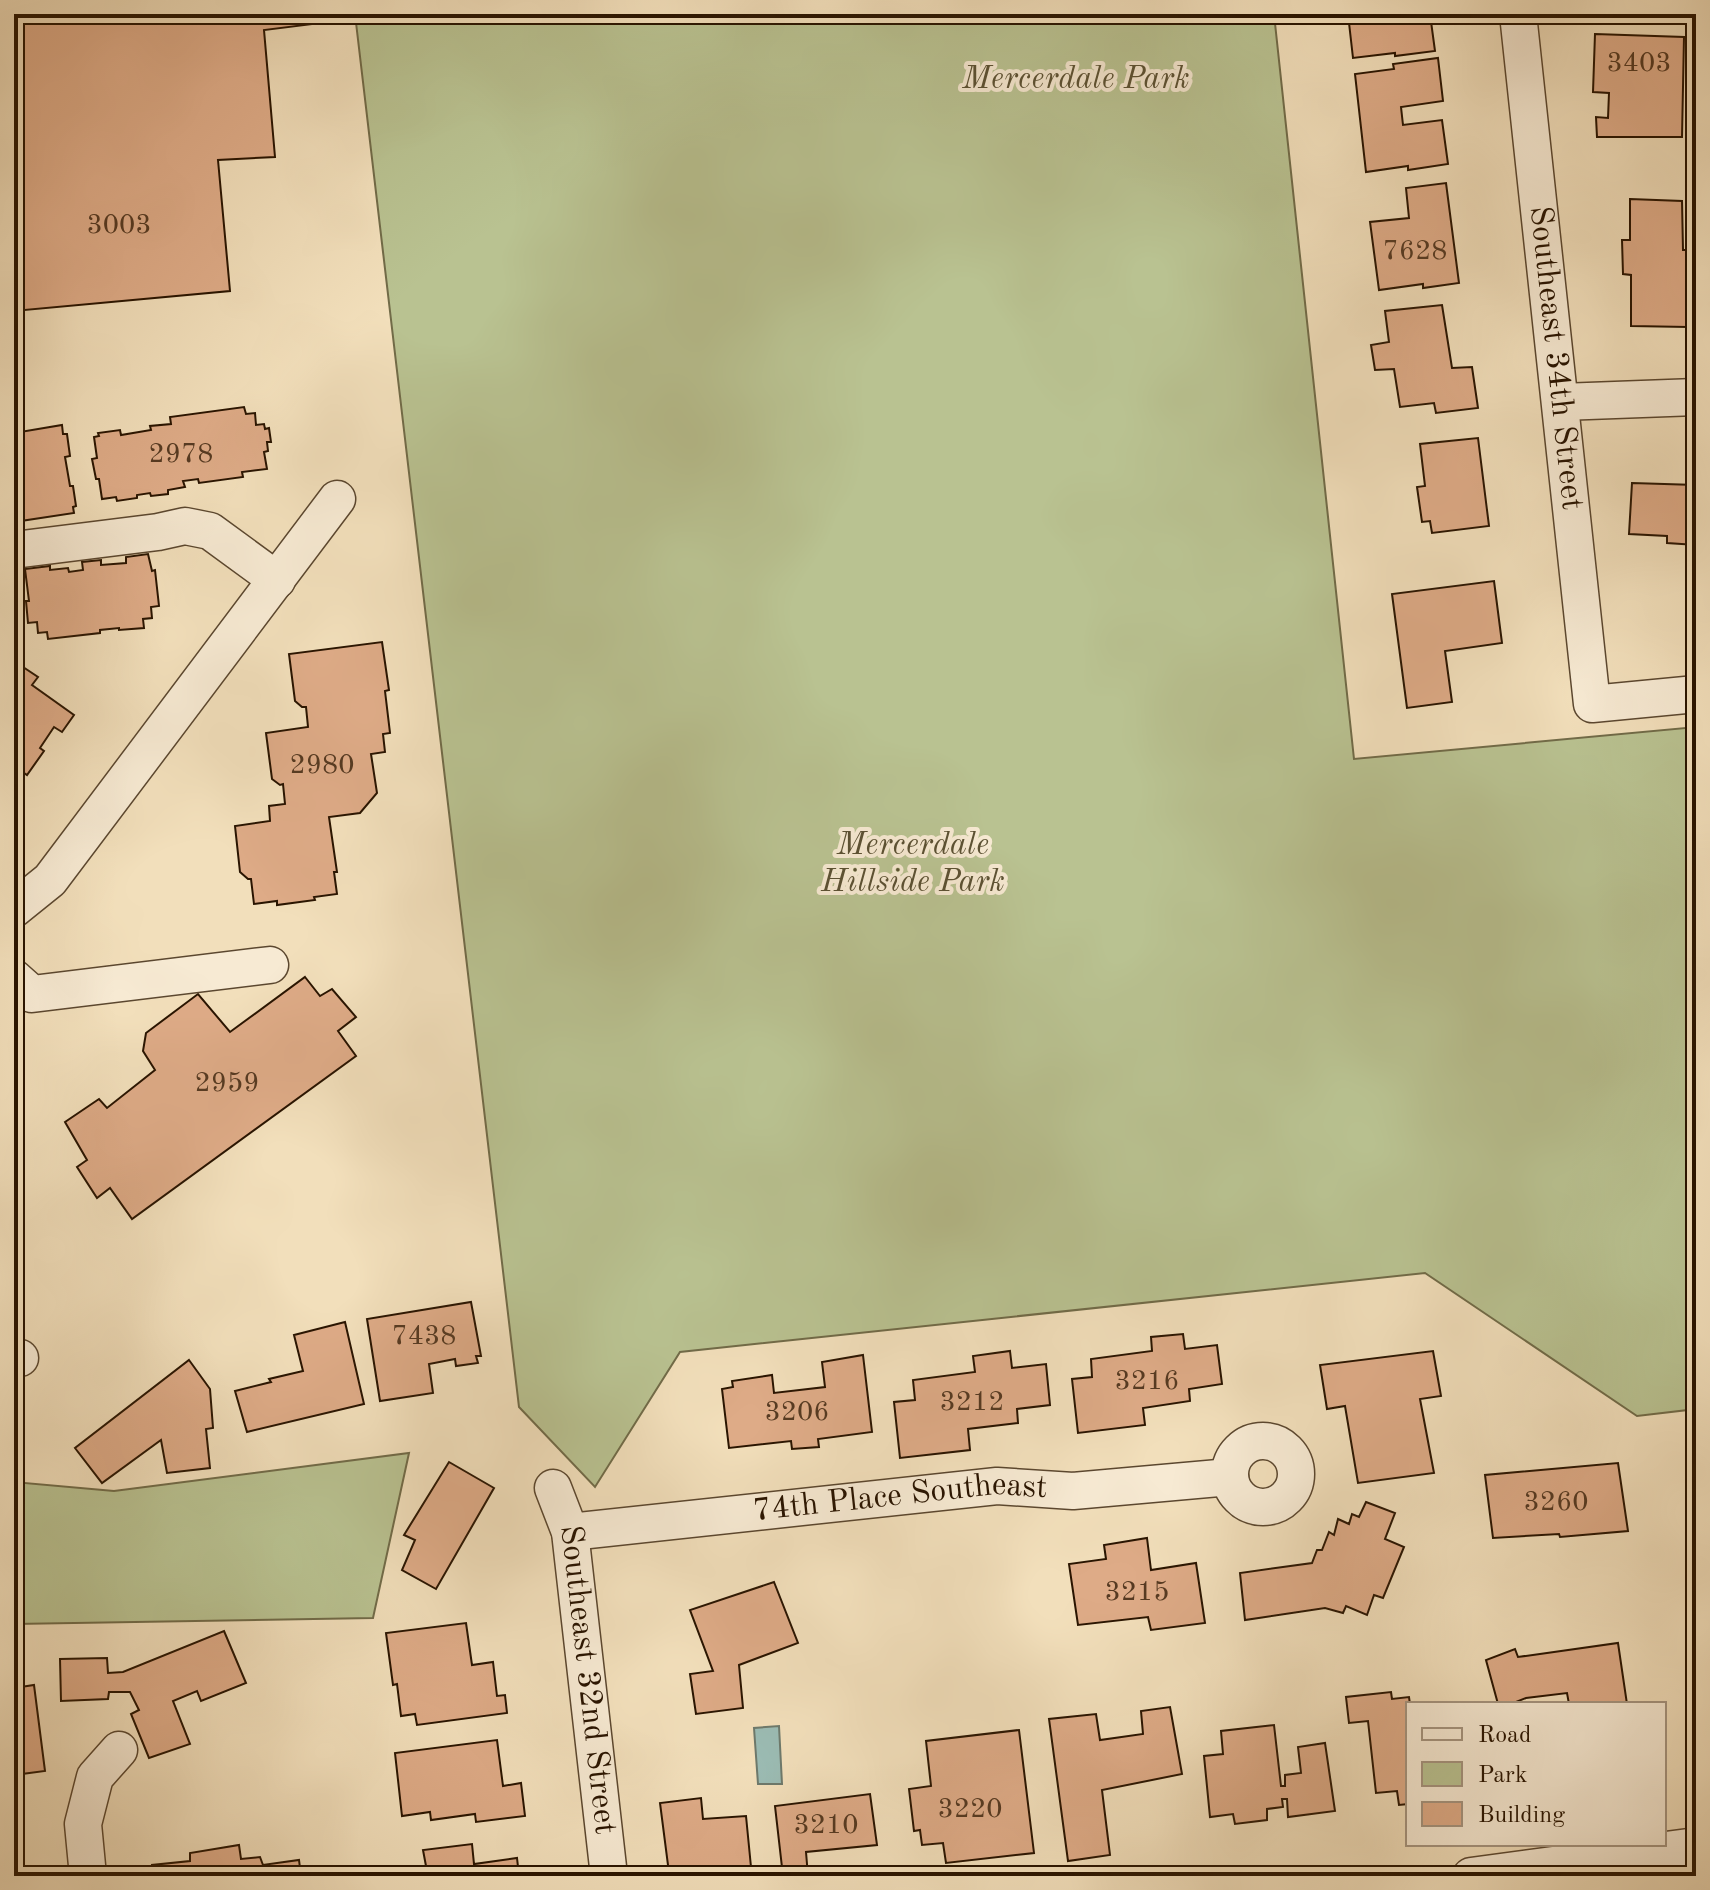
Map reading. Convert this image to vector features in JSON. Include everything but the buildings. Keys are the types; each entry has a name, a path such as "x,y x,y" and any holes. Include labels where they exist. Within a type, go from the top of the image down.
{"street":[{"name":"Southeast 34th Street","path":"1518,14 1592,704 1696,694"},
{"path":"1561,402 1696,397"},
{"path":"14,909 50,880 337,499"},
{"path":"14,550 185,526 210,531 277,580"},
{"path":"14,978 32,994 270,965"},
{"name":"74th Place Southeast","path":"570,1532 997,1486 1073,1491 1230,1477"},
{"name":"Southeast 32nd Street","path":"553,1488 570,1532 609,1876"},
{"path":"88,1876 83,1824 95,1777 119,1750"},
{"path":"1471,1876 1696,1846"}],"green space":[{"name":"Mercerdale Hillside Park","path":"355,14 1274,14 1354,759 1696,727 1696,1409 1637,1416 1425,1273 680,1352 595,1487 519,1407"},
{"path":"409,1453 373,1618 14,1624 14,1482 114,1491"}],"water":[{"path":"779,1726 782,1784 758,1784 754,1728"}],"park label":[{"name":"Mercerdale Park","path":"1076,80"}]}
